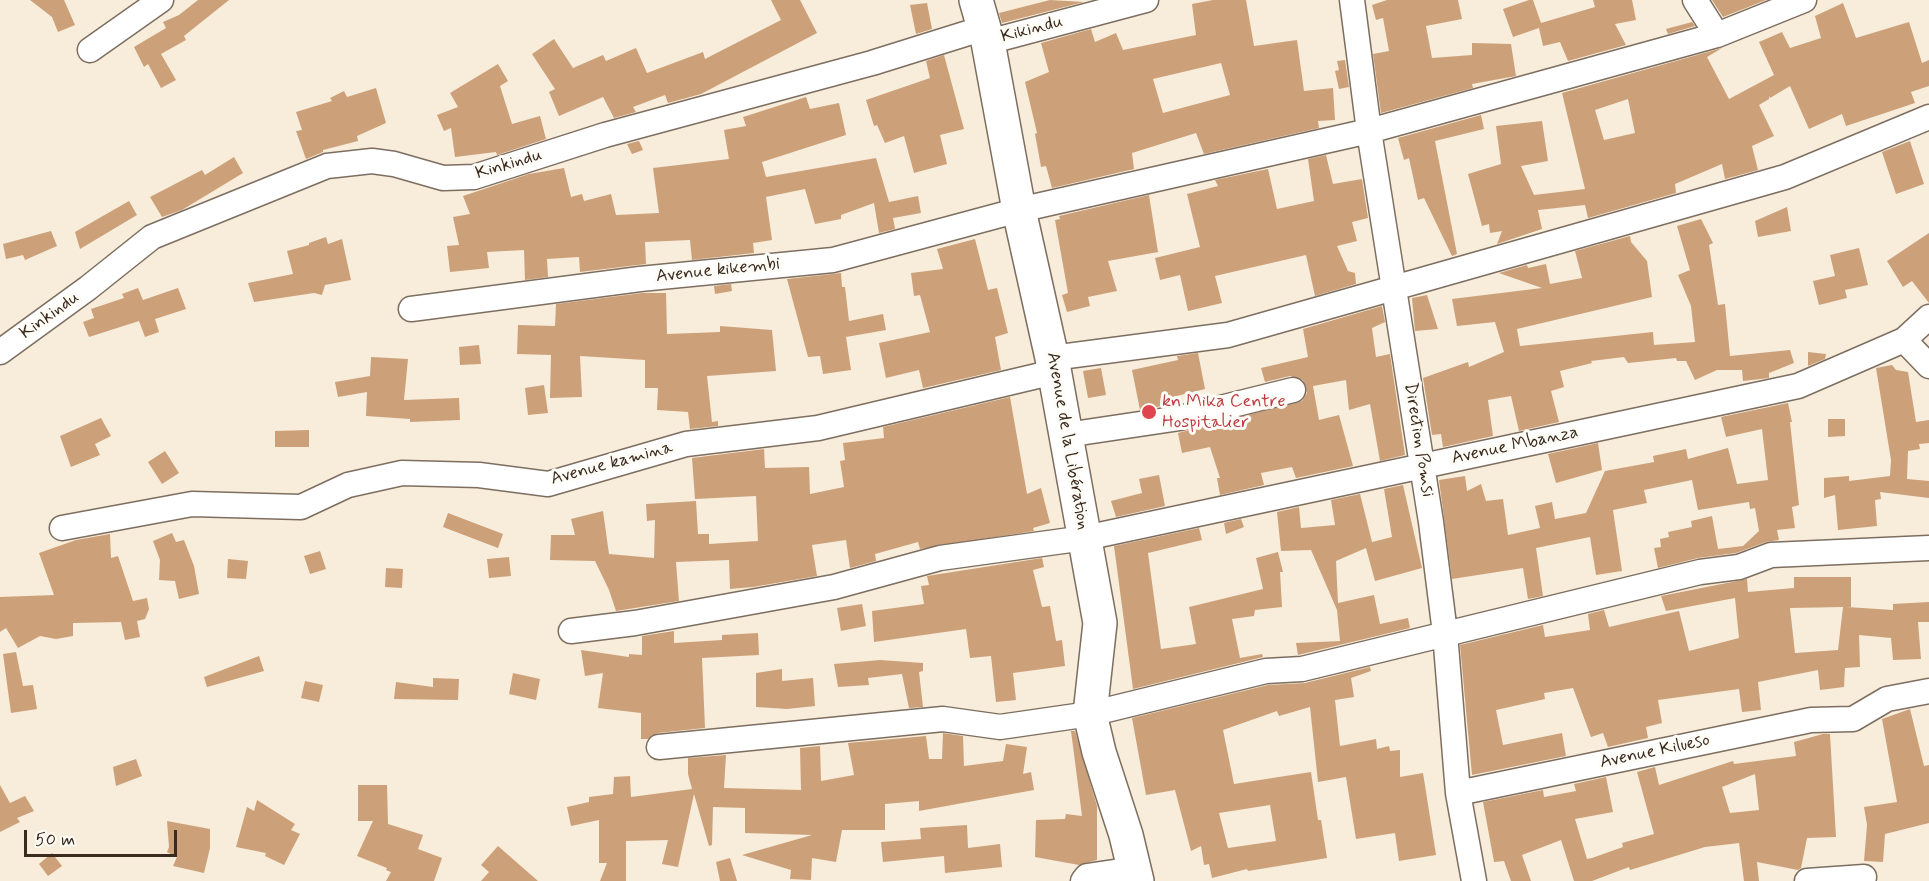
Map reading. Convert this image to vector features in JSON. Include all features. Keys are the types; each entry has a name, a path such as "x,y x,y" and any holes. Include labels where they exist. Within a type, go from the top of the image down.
{"highway":[{"name":"Avenue de la Libération","path":"983,23 1019,210 1053,365 1100,623 1090,714 1099,752 1126,835 1135,875"}],"street":[{"path":"90,51 161,0"},
{"name":"Kikindu","path":"983,23 1146,0"},
{"name":"Direction Pomsi","path":"1353,0 1369,131 1445,633 1458,793 1474,881"},
{"path":"1695,0 1717,34"},
{"name":"Avenue kikembi","path":"411,309 640,279 833,260 1019,210 1369,131 1717,34 1804,0"},
{"name":"Kinkindu","path":"0,352 88,288 152,237 327,166 372,161 419,170 443,178 474,177 606,135 872,63 983,23"},
{"name":"Avenue kamina","path":"62,528 192,504 301,507 348,485 402,473 479,475 548,484 686,444 818,428 1053,365 1228,335 1785,177 1929,117"},
{"name":"Avenue Mbanza","path":"571,631 636,623 834,586 940,558 1085,538 1798,386 1904,340 1929,317"},
{"path":"1904,340 1929,366"},
{"path":"1066,435 1180,418 1293,390"},
{"path":"659,747 943,719 1000,727 1090,714 1266,671 1302,669 1700,572 1739,567 1771,555 1929,548"},
{"name":"Avenue Kilueso","path":"1458,793 1811,720 1853,719 1887,699 1929,692"},
{"path":"1083,881 1088,876 1135,875"},
{"path":"1807,881 1864,877"}],"building":[{"path":"30,0 64,0 75,25 58,32 52,17"},
{"path":"198,0 229,0 184,36 186,40 161,54 176,80 161,88 148,64 144,67 134,47 166,28 163,22 179,15"},
{"path":"771,0 800,0 817,33 701,94 668,103 665,95 633,107 636,112 614,118 603,97 559,116 549,92 555,89 532,54 554,39 573,68 603,55 606,61 636,48 647,73 703,52 705,59 781,20"},
{"path":"1050,0 1084,2 1002,23 999,13"},
{"path":"1213,0 1246,0 1254,46 1297,40 1304,91 1333,88 1335,120 1318,121 1319,128 1204,154 1196,133 1132,153 1134,169 1052,188 1046,166 1041,167 1035,134 1037,133 1025,82 1049,72 1041,43 1091,29 1095,42 1116,33 1123,50 1196,35 1192,4","holes":["1221,63 1230,95 1163,113 1153,79"]},
{"path":"1387,0 1458,0 1462,19 1426,26 1432,58 1472,55 1472,43 1511,44 1516,76 1472,84 1473,88 1381,113 1373,54 1389,51 1383,18 1376,20 1372,5"},
{"path":"1533,0 1541,23 1595,7 1593,0 1632,0 1636,20 1615,24 1626,45 1568,61 1560,42 1543,46 1539,28 1513,37 1503,9"},
{"path":"1712,0 1766,0 1723,17"},
{"path":"927,3 932,29 916,34 910,5"},
{"path":"1843,3 1856,38 1909,22 1922,63 1929,60 1929,86 1911,92 1915,103 1846,126 1842,114 1809,129 1790,86 1770,98 1769,96 1769,99 1759,105 1774,136 1752,146 1758,170 1725,179 1722,164 1675,184 1676,193 1588,218 1585,205 1538,210 1542,229 1497,244 1502,231 1490,233 1489,224 1482,226 1468,174 1501,164 1496,126 1542,121 1548,161 1521,166 1534,195 1585,189 1562,93 1722,48 1707,57 1729,99 1774,75 1759,42 1782,32 1790,48 1821,38 1815,16","holes":["1628,99 1635,133 1604,140 1595,110"]},
{"path":"1692,22 1695,26 1668,34 1666,29"},
{"path":"944,55 964,129 940,135 947,164 914,173 904,136 885,143 877,125 874,126 866,100 930,78 926,61"},
{"path":"1345,60 1349,87 1339,89 1335,71 1339,70 1337,61"},
{"path":"498,64 508,81 500,86 512,124 540,116 546,139 497,155 496,152 455,157 451,128 444,131 437,115 458,107 450,93"},
{"path":"376,88 386,123 357,136 358,141 323,150 306,159 296,131 302,130 296,112 332,101 330,98 344,91 347,97"},
{"path":"806,97 810,109 839,103 846,135 762,162 766,177 876,158 889,202 918,196 921,213 893,218 895,229 879,233 874,203 841,215 841,219 815,224 805,189 766,197 772,240 753,243 754,253 692,260 690,240 645,242 646,264 580,272 579,257 547,259 548,277 525,280 524,250 487,252 489,268 450,272 447,246 459,245 453,217 470,214 463,196 529,174 564,168 571,197 582,194 584,201 611,194 616,215 659,213 653,168 729,159 724,130 746,126 743,117"},
{"path":"1481,115 1484,129 1435,141 1457,254 1452,256 1424,198 1418,200 1409,158 1404,160 1398,138"},
{"path":"639,141 643,150 632,154 627,144"},
{"path":"1910,141 1924,184 1896,194 1882,152"},
{"path":"1326,155 1333,184 1362,179 1368,218 1352,222 1357,241 1337,246 1348,271 1355,273 1356,284 1315,296 1306,255 1215,276 1222,303 1188,311 1180,275 1160,280 1155,258 1200,247 1187,194 1218,186 1215,180 1268,169 1277,209 1314,201 1308,159"},
{"path":"234,157 243,173 182,210 162,217 150,197 202,170 205,175"},
{"path":"1149,195 1158,252 1108,261 1117,291 1088,297 1090,306 1067,312 1062,295 1068,293 1055,220 1060,219 1059,216"},
{"path":"129,201 137,215 80,249 75,232"},
{"path":"1787,207 1791,231 1758,237 1755,221"},
{"path":"1701,219 1713,243 1709,245 1718,305 1725,304 1730,356 1790,350 1794,363 1769,373 1769,378 1743,381 1742,370 1717,370 1695,380 1686,361 1677,361 1676,358 1628,363 1624,357 1591,361 1592,363 1560,371 1564,387 1551,391 1559,422 1519,431 1511,396 1488,400 1493,436 1443,447 1441,434 1432,435 1423,378 1468,362 1469,367 1504,352 1495,322 1457,326 1452,299 1542,288 1499,273 1527,265 1528,268 1546,264 1550,284 1582,278 1575,251 1630,236 1631,242 1647,261 1652,297 1517,329 1520,346 1653,332 1654,345 1695,342 1691,306 1678,275 1690,270 1677,226"},
{"path":"51,231 57,246 25,260 23,255 6,259 3,244"},
{"path":"1929,233 1929,303 1912,281 1903,287 1887,261"},
{"path":"326,237 328,244 342,239 351,280 325,285 322,295 314,293 254,302 248,283 293,274 287,251"},
{"path":"975,239 988,290 997,288 1008,333 995,337 1001,370 923,388 919,370 886,378 879,343 930,332 920,295 914,296 911,273 943,269 937,249"},
{"path":"1859,248 1868,285 1845,290 1847,298 1819,305 1813,281 1835,276 1830,255"},
{"path":"841,273 849,321 883,314 886,330 846,337 851,370 823,374 820,356 808,357 787,279"},
{"path":"731,284 732,291 715,294 714,286"},
{"path":"138,288 143,300 178,288 186,309 155,319 159,332 145,337 139,321 89,337 83,322 94,318 91,309 124,298 122,294"},
{"path":"642,293 666,293 667,334 720,332 720,326 772,330 776,371 707,376 712,422 718,421 718,426 690,429 688,412 657,410 658,388 645,388 645,360 580,356 582,397 550,398 551,355 517,354 518,325 555,326 556,304"},
{"path":"1427,295 1438,329 1415,331 1412,298"},
{"path":"1382,306 1385,322 1372,328 1376,357 1390,354 1405,455 1380,461 1370,404 1349,410 1346,380 1313,386 1319,420 1339,415 1353,466 1296,478 1292,467 1261,473 1264,485 1220,495 1217,478 1220,478 1210,447 1182,453 1178,433 1302,401 1307,393 1303,380 1290,376 1265,382 1261,368 1308,357 1303,329"},
{"path":"479,345 481,364 460,365 459,347"},
{"path":"1808,352 1826,354 1825,359 1808,366"},
{"path":"1198,353 1205,389 1160,400 1162,406 1140,410 1132,370 1178,360 1177,356"},
{"path":"371,357 408,359 404,400 459,398 460,420 410,422 410,419 366,416 367,392 338,397 335,382 370,376"},
{"path":"1892,365 1896,370 1908,372 1916,422 1929,420 1929,443 1919,444 1920,449 1908,451 1907,479 1929,481 1929,498 1880,492 1881,499 1875,500 1877,526 1838,530 1835,495 1824,498 1824,478 1849,476 1849,481 1890,476 1891,460 1876,368"},
{"path":"1101,368 1106,395 1088,398 1083,371"},
{"path":"544,385 548,413 528,415 525,388"},
{"path":"1010,397 1027,494 1041,488 1050,523 1033,528 1034,531 920,549 918,542 875,554 876,561 850,568 846,540 812,545 817,576 730,589 729,560 676,562 679,601 616,611 595,561 550,560 551,535 575,535 571,519 603,511 609,554 654,558 655,520 647,521 646,504 696,501 698,534 709,534 709,544 758,541 756,496 695,499 692,458 764,449 765,468 809,467 810,494 844,487 840,461 845,460 843,443 884,438 883,427"},
{"path":"1788,403 1792,422 1790,422 1799,505 1792,507 1795,528 1777,530 1779,540 1766,542 1736,553 1698,558 1658,568 1654,548 1661,547 1660,539 1669,537 1668,532 1692,527 1691,521 1712,516 1718,549 1743,546 1759,531 1755,508 1750,509 1749,502 1698,510 1692,480 1644,490 1647,503 1613,510 1622,571 1596,575 1590,537 1536,548 1543,596 1528,599 1523,568 1452,579 1439,480 1465,476 1467,491 1481,484 1486,501 1503,499 1508,535 1540,528 1535,506 1552,502 1555,519 1586,513 1605,471 1654,462 1653,456 1686,449 1688,459 1728,448 1737,484 1768,480 1762,429 1726,437 1721,417"},
{"path":"101,418 111,436 95,444 100,455 71,467 60,436"},
{"path":"1828,419 1845,419 1845,436 1828,437"},
{"path":"309,430 309,447 275,447 275,431"},
{"path":"1598,443 1602,470 1556,483 1548,454"},
{"path":"165,451 179,473 162,484 148,462"},
{"path":"1159,475 1165,506 1116,517 1111,501 1142,493 1139,479"},
{"path":"1403,485 1422,568 1375,581 1366,548 1336,561 1338,603 1374,595 1380,624 1408,618 1410,628 1298,655 1296,643 1340,641 1337,610 1311,550 1281,551 1277,512 1299,507 1301,528 1335,525 1331,500 1360,494 1372,542 1392,537 1384,489"},
{"path":"448,513 503,534 498,548 443,527"},
{"path":"1241,519 1244,527 1226,534 1224,523"},
{"path":"1199,528 1202,540 1148,553 1161,649 1196,644 1189,607 1263,589 1256,558 1278,552 1283,572 1280,572 1282,607 1255,610 1254,616 1232,619 1240,658 1262,654 1263,657 1133,689 1114,546"},
{"path":"172,533 176,542 184,540 194,566 199,594 179,599 175,581 159,580 160,560 153,541"},
{"path":"110,534 111,558 118,556 133,601 147,598 149,609 145,619 137,621 140,637 125,640 121,622 73,623 73,636 56,639 40,636 18,648 6,628 0,632 0,597 54,595 39,553 76,540"},
{"path":"320,551 326,569 310,574 304,556"},
{"path":"509,557 511,576 489,578 487,559"},
{"path":"1042,558 1044,567 1033,570 1042,607 1050,606 1056,641 1062,640 1065,666 1013,673 1016,700 996,702 991,656 970,658 966,629 874,642 872,611 924,604 921,586 929,585 927,576"},
{"path":"228,559 248,561 246,579 227,578"},
{"path":"386,568 403,569 402,588 385,587"},
{"path":"1794,577 1851,577 1851,607 1847,607 1893,610 1893,604 1929,602 1929,622 1918,622 1921,659 1893,660 1891,638 1859,635 1860,667 1845,668 1844,687 1820,690 1818,670 1758,682 1761,710 1742,712 1739,689 1658,700 1662,723 1646,727 1648,738 1608,747 1603,733 1591,737 1573,688 1544,693 1545,699 1496,710 1503,745 1562,733 1566,756 1472,775 1460,645 1543,625 1545,637 1590,630 1588,614 1604,610 1609,627 1679,611 1689,651 1739,638 1735,598 1666,611 1661,596 1747,579 1748,592 1794,588","holes":["1843,607 1838,650 1795,653 1790,608"]},
{"path":"862,604 866,626 841,631 837,608"},
{"path":"674,631 674,643 722,640 722,635 758,633 759,655 702,658 705,728 658,733 648,739 641,739 641,713 598,708 603,673 585,676 581,650 629,657 629,654 642,655 642,636"},
{"path":"16,652 23,686 33,685 37,709 11,713 3,654"},
{"path":"259,656 264,671 207,687 204,677"},
{"path":"880,660 923,663 923,671 919,672 923,707 909,708 902,674 868,678 869,685 838,687 834,664"},
{"path":"1370,667 1371,671 1351,678 1354,697 1335,700 1340,746 1376,739 1377,749 1389,746 1390,751 1400,750 1400,777 1423,773 1436,855 1399,861 1395,833 1356,839 1346,777 1318,782 1310,707 1279,716 1277,711 1223,730 1234,784 1311,772 1318,820 1321,820 1327,858 1248,871 1247,869 1212,878 1209,864 1204,865 1201,846 1191,851 1175,790 1146,795 1132,718 1268,685 1305,683","holes":["1270,805 1276,841 1228,848 1219,813"]},
{"path":"782,669 782,681 813,678 815,706 787,709 756,707 756,673"},
{"path":"513,673 540,679 536,700 509,694"},
{"path":"433,678 459,679 458,700 394,699 396,682 433,687"},
{"path":"305,681 323,685 319,702 301,698"},
{"path":"1910,709 1924,766 1929,765 1929,823 1885,834 1883,862 1864,861 1867,825 1864,807 1897,802 1882,719"},
{"path":"1071,731 1075,731 1097,806 1097,860 1079,865 1035,857 1036,820 1065,819 1066,814 1082,816"},
{"path":"943,733 963,736 964,766 1003,761 1006,744 1027,747 1023,774 1031,772 1034,790 919,811 919,801 885,804 885,830 842,830 836,862 812,858 811,880 790,879 791,870 742,855 812,835 745,833 745,808 713,807 712,845 709,846 694,794 678,867 662,864 668,840 626,841 626,881 600,881 607,863 599,863 599,820 571,826 567,807 589,802 589,797 613,794 614,777 630,776 631,797 692,789 688,774 688,758 726,755 724,788 801,790 800,748 820,746 821,781 854,775 848,743 926,736 929,759 942,759"},
{"path":"1830,734 1836,837 1807,838 1801,868 1798,870 1757,862 1759,881 1744,881 1739,843 1705,847 1630,870 1629,867 1592,881 1574,881 1561,840 1522,855 1531,881 1511,881 1504,861 1494,862 1483,802 1543,790 1544,797 1576,791 1574,784 1606,777 1613,812 1575,819 1587,859 1623,847 1622,843 1654,834 1637,772 1655,767 1659,785 1733,761 1734,764 1796,756 1794,742","holes":["1755,774 1759,810 1730,813 1722,787"]},
{"path":"136,759 142,776 116,786 113,767"},
{"path":"0,785 10,803 25,796 34,811 17,818 20,822 0,832"},
{"path":"358,785 387,785 388,824 423,835 418,849 442,858 434,881 386,881 391,872 386,870 387,868 357,856 373,821 358,821"},
{"path":"257,800 295,824 291,830 300,834 284,865 265,856 266,853 236,847 247,807 254,811"},
{"path":"167,821 210,829 210,848 204,873 173,866 177,857 167,852 169,847"},
{"path":"967,825 968,848 1000,844 1002,867 945,873 944,856 883,862 881,842 921,839 920,828"},
{"path":"498,846 538,881 481,881 489,872 481,865"},
{"path":"52,853 62,866 48,876 39,864"},
{"path":"730,858 737,881 720,881 716,862"}],"place":[{"name":"kn Mika Centre Hospitalier","path":"1149,412"}]}
